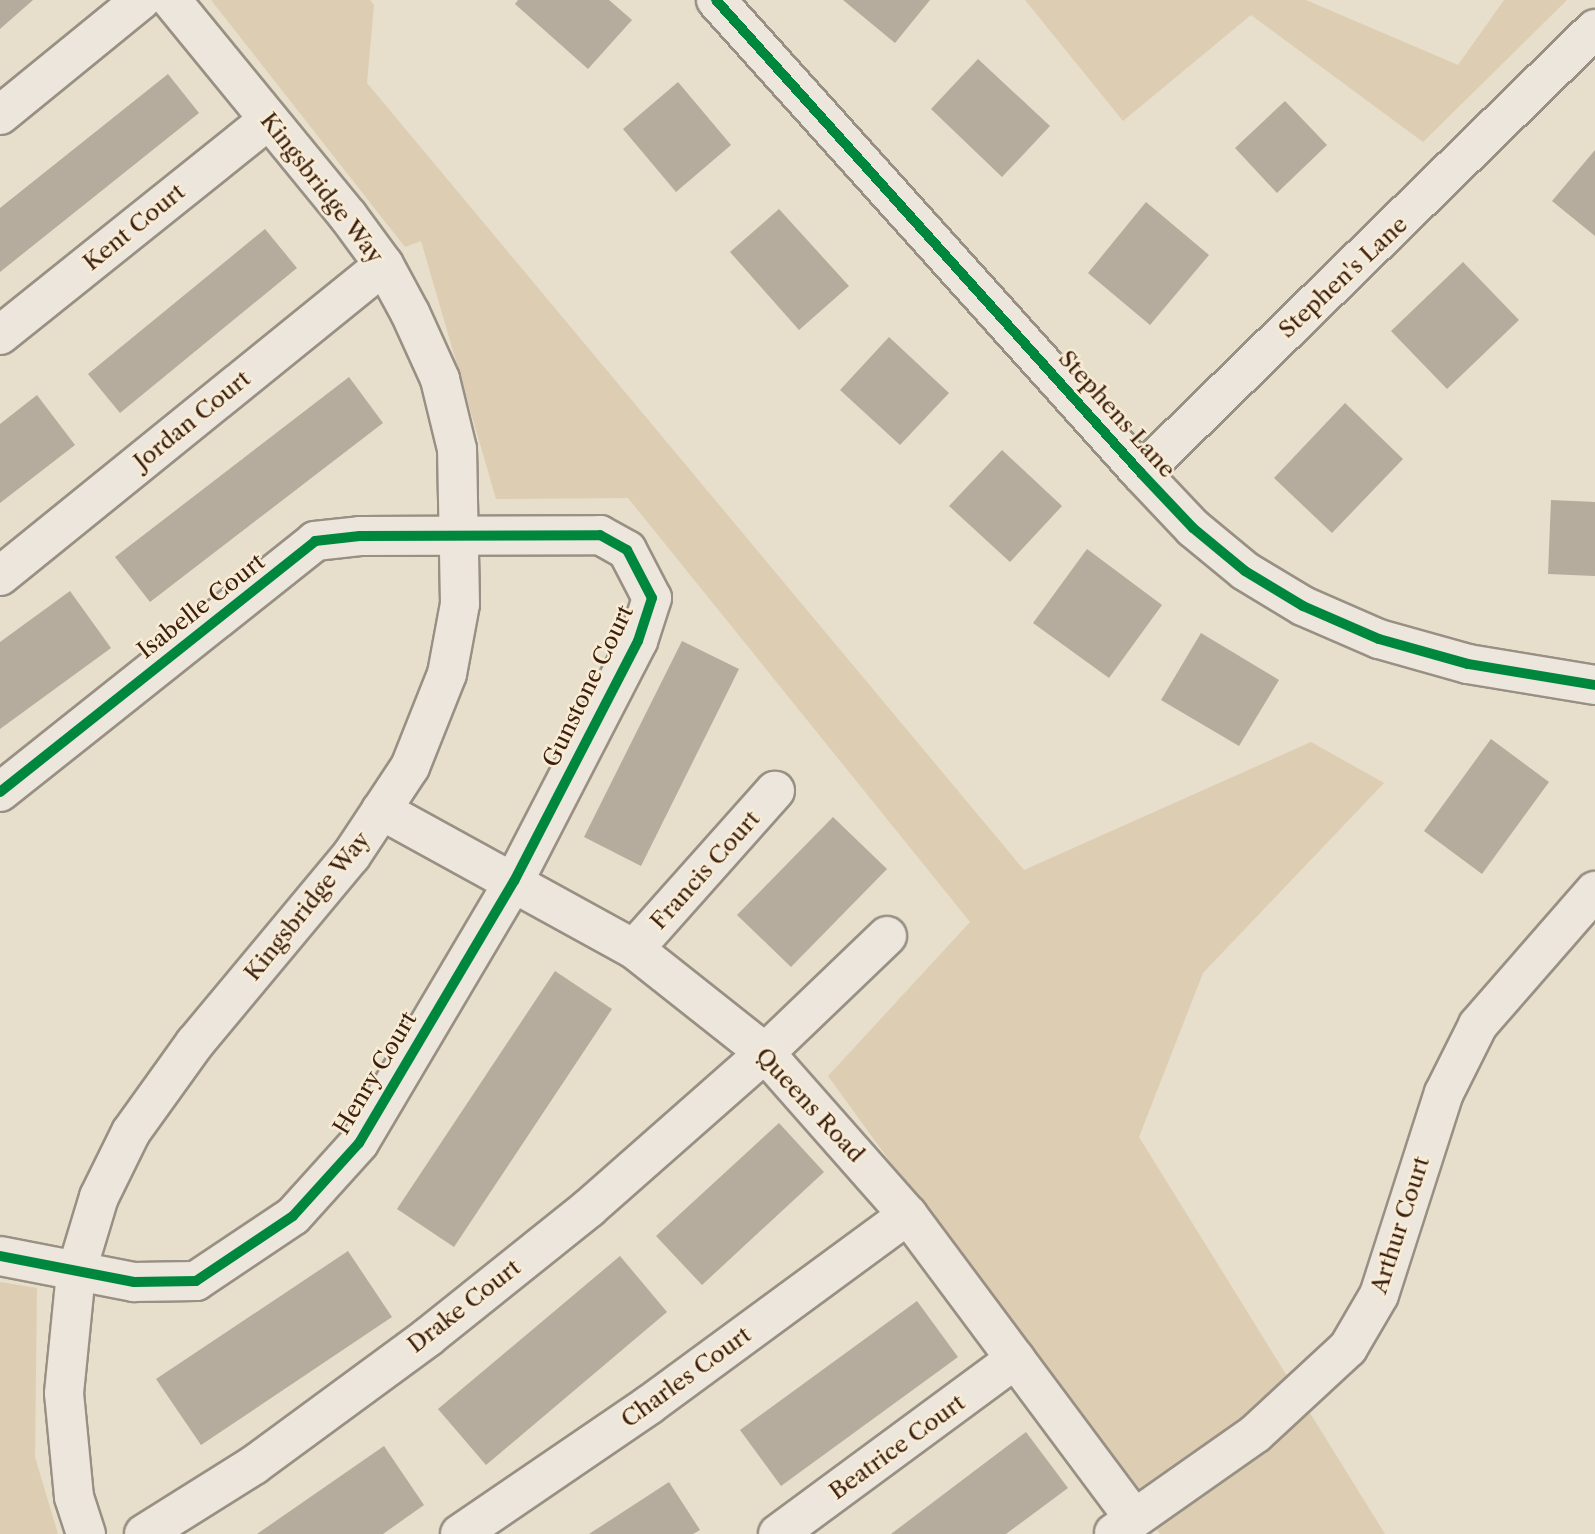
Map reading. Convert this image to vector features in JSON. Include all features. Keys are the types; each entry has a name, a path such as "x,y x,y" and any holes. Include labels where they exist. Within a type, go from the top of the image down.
{"street":[{"path":"0,115 141,0"},
{"name":"Kingsbridge Way","path":"86,1534 74,1497 64,1393 76,1273 99,1197 131,1132 195,1043 351,856 410,767 447,674 460,604 457,449 440,379 384,265 171,0"},
{"name":"Stephens Lane","path":"716,0 1142,473 1193,528 1245,571 1303,606 1379,639 1468,664 1595,685"},
{"name":"Stephen's Lane","path":"1142,473 1595,29"},
{"name":"Kent Court","path":"0,335 268,120"},
{"name":"Jordan Court","path":"0,576 384,265"},
{"name":"Isabelle Court","path":"0,792 315,541 459,534"},
{"name":"Gunstone Court","path":"459,534 600,535 627,550 652,598 638,640 514,881"},
{"name":"Francis Court","path":"634,949 775,791"},
{"name":"Queens Road","path":"381,810 634,949 765,1053 908,1215 1015,1359 1123,1526"},
{"name":"Henry Court","path":"0,1256 76,1273 159,1284 196,1281 293,1216 359,1143 514,881"},
{"name":"Arthur Court","path":"1123,1526 1255,1434 1348,1349 1379,1295 1444,1093 1478,1025 1595,891"},
{"name":"Drake Court","path":"144,1534 254,1465 428,1337 589,1208 765,1053 887,936"},
{"name":"Charles Court","path":"460,1534 649,1405 908,1215"},
{"name":"Beatrice Court","path":"778,1534 1015,1359"}],"shaded area":[{"path":"211,0 370,0 374,5 367,83 1024,870 1311,742 1384,783 1203,973 1139,1137 1385,1534 1160,1534 828,1076 970,922 628,498 496,499 421,241 405,247"},
{"path":"1025,0 1306,0 1458,65 1504,0 1567,0 1423,142 1251,15 1123,121"},
{"path":"0,1282 37,1288 35,1457 58,1534 0,1534"}],"building":[{"path":"0,0 33,0 0,29"},
{"path":"518,0 609,0 632,20 588,69 515,4"},
{"path":"843,0 930,0 895,43"},
{"path":"978,59 1050,126 1002,177 931,109"},
{"path":"168,74 199,113 0,272 0,208"},
{"path":"678,82 731,145 676,192 623,129"},
{"path":"1285,101 1327,145 1277,193 1235,148"},
{"path":"1595,150 1595,236 1552,201"},
{"path":"1146,202 1209,255 1150,325 1088,273"},
{"path":"779,209 849,286 799,330 730,252"},
{"path":"265,229 297,268 120,413 88,374"},
{"path":"1463,262 1519,320 1447,389 1391,331"},
{"path":"889,337 949,393 900,445 840,390"},
{"path":"349,377 383,423 150,602 115,557"},
{"path":"37,395 75,445 0,503 0,424"},
{"path":"1345,403 1403,459 1332,533 1274,478"},
{"path":"1002,450 1062,506 1010,562 949,506"},
{"path":"1551,500 1595,502 1595,576 1548,574"},
{"path":"1087,549 1162,605 1109,678 1033,623"},
{"path":"70,591 111,648 0,729 0,642"},
{"path":"1201,633 1279,680 1239,746 1161,700"},
{"path":"682,641 739,669 641,866 584,837"},
{"path":"1491,739 1549,782 1482,874 1424,831"},
{"path":"833,817 887,869 791,967 737,915"},
{"path":"555,971 612,1009 454,1247 397,1209"},
{"path":"779,1123 824,1172 702,1285 656,1236"},
{"path":"348,1251 392,1317 201,1445 156,1379"},
{"path":"620,1256 667,1312 486,1465 438,1409"},
{"path":"917,1301 958,1357 781,1486 740,1430"},
{"path":"1026,1432 1068,1488 1006,1534 891,1534"},
{"path":"384,1446 424,1505 383,1534 257,1534"},
{"path":"669,1482 700,1530 693,1534 589,1534"}],"cycle path":[{"path":"716,0 1141,473 1193,528 1245,571 1303,606 1379,639 1468,664 1595,685"},
{"path":"0,792 315,541 360,536 600,535 627,550 652,598 638,641 514,881 359,1143 293,1216 196,1281 134,1282 0,1256"}]}
